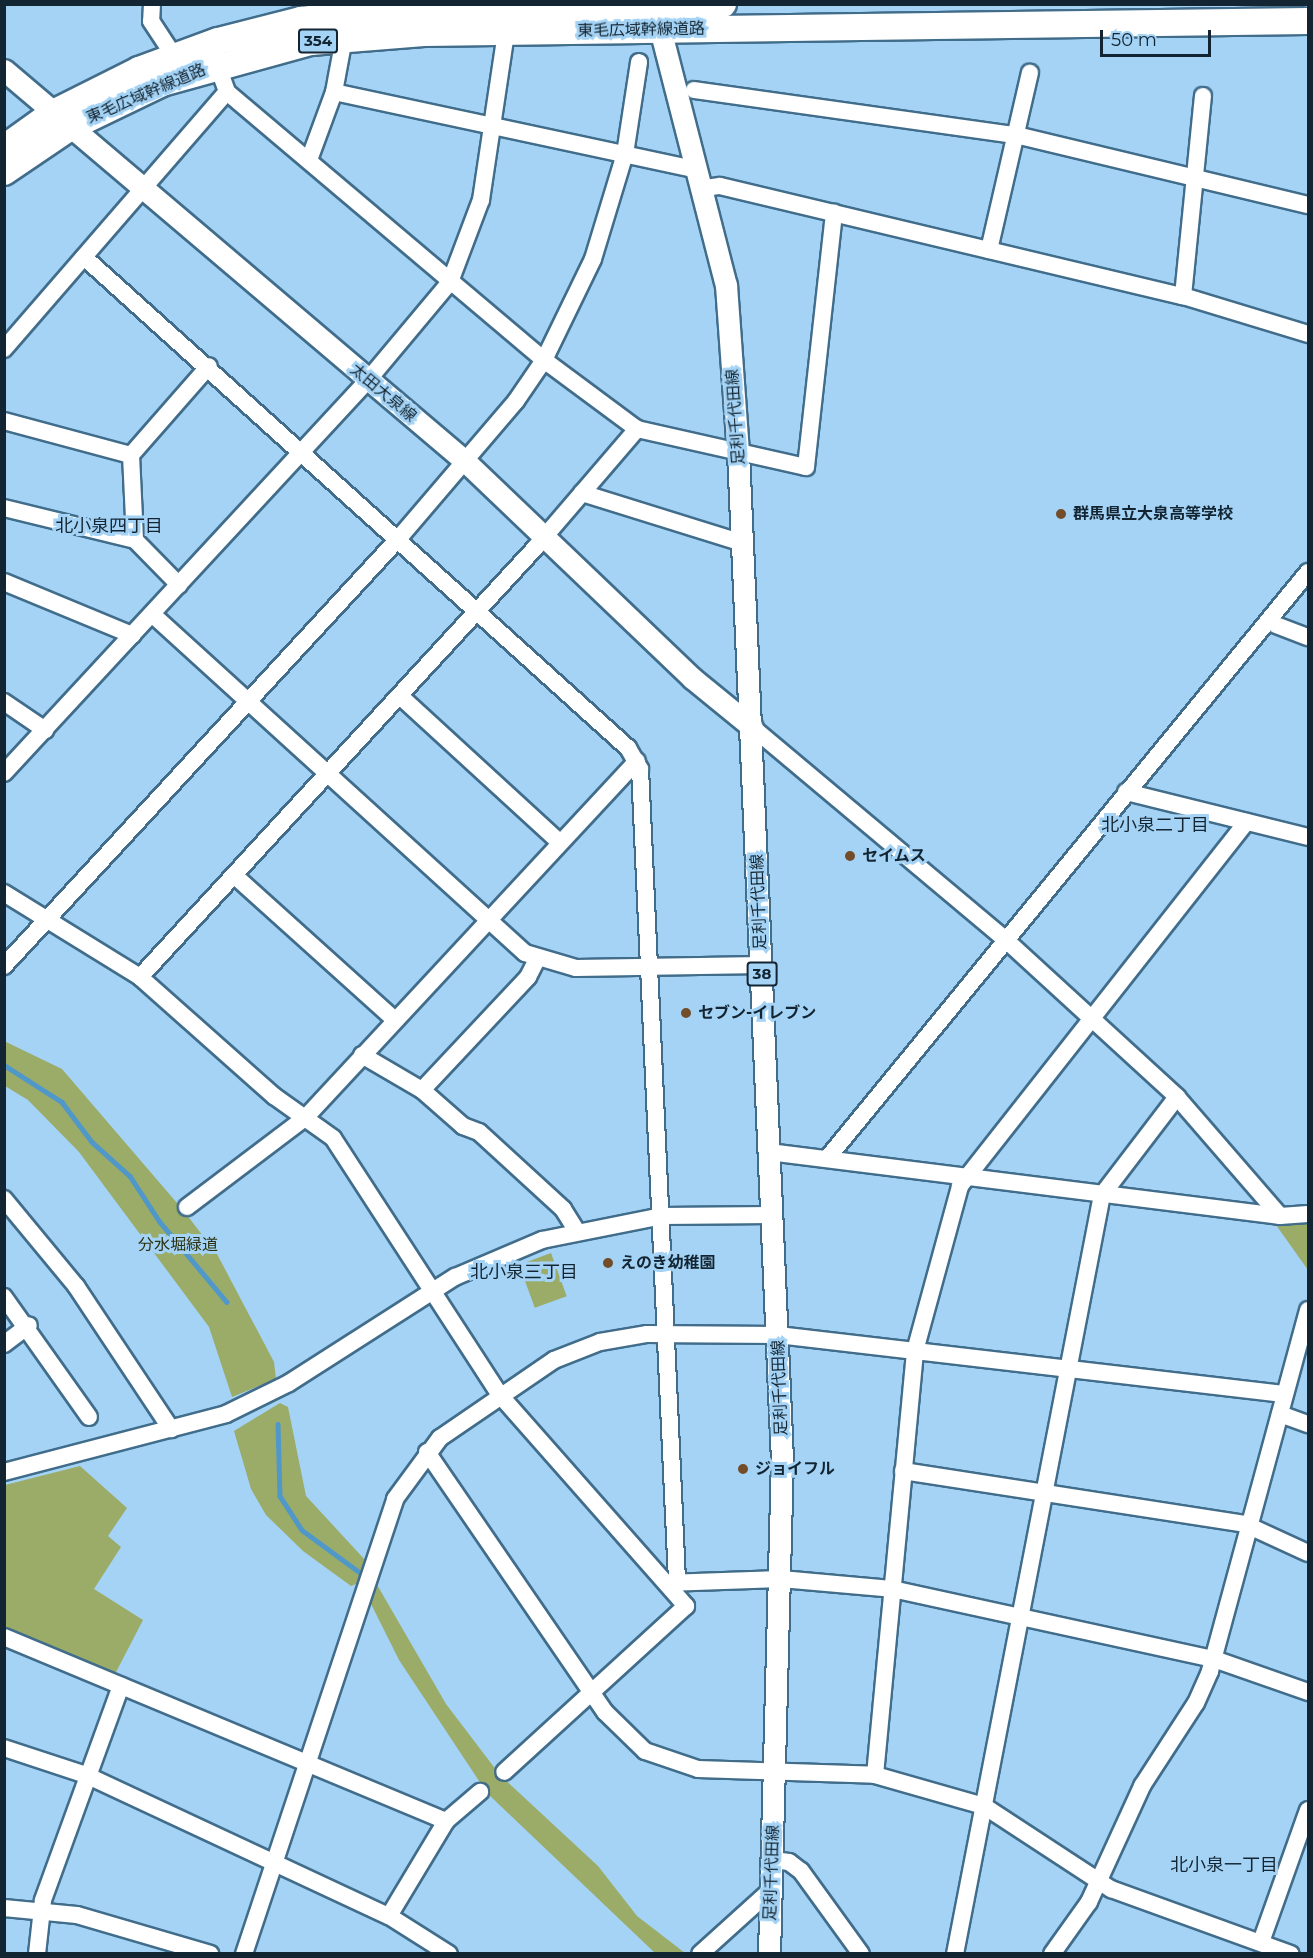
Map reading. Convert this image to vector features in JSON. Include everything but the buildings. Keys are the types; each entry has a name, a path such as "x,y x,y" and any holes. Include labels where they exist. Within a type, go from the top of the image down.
{"highway":[{"name":"東毛広域幹線道路","path":"656,13 723,4"},
{"name":"東毛広域幹線道路","path":"4,148 61,121 174,56 263,28 336,15 656,13 1296,21"},
{"name":"東毛広域幹線道路","path":"4,172 61,121 217,64 344,38 505,15"}],"main road":[{"name":"足利千代田線","path":"656,13 702,179 726,285 738,452 778,1335 781,1579 769,1953"},
{"name":"太田大泉線","path":"4,70 61,121 466,462 692,678 752,727"}],"street":[{"path":"152,4 151,21 174,56"},
{"path":"4,773 302,453 368,380 450,282 481,200 496,126 505,15"},
{"path":"309,160 334,92 344,38"},
{"path":"4,966 399,538 466,462 544,360 593,259 626,154 639,62"},
{"path":"217,64 227,92 544,360 637,429 806,467 810,459 834,213"},
{"path":"989,249 1030,73"},
{"path":"693,90 1016,135 1308,205"},
{"path":"4,349 227,92"},
{"path":"334,92 626,154 720,186 1183,296 1308,334"},
{"path":"1183,296 1203,96"},
{"path":"84,257 209,366 302,453 399,538 637,761 642,778 667,1333 671,1583"},
{"path":"135,540 131,455 209,366"},
{"path":"4,421 131,455"},
{"path":"140,977 477,612 637,429"},
{"path":"582,493 743,543"},
{"path":"4,508 135,540 179,585"},
{"path":"830,1155 1007,941 1126,792 1305,581"},
{"path":"4,582 132,635"},
{"path":"152,614 484,921 537,958 576,968 762,965"},
{"path":"1276,625 1308,637"},
{"path":"400,696 558,841"},
{"path":"4,702 45,730"},
{"path":"752,727 1007,941 1177,1097 1280,1216"},
{"path":"187,1207 306,1117 558,841 637,761"},
{"path":"1126,792 1308,837"},
{"path":"875,1775 915,1350 964,1176 1246,822"},
{"path":"235,876 395,1020"},
{"path":"4,893 140,977 274,1096 333,1138 499,1394 671,1583 686,1606 504,1772"},
{"path":"422,1090 528,977 537,958"},
{"path":"362,1055 422,1090 551,1197 576,1230"},
{"path":"955,1953 1102,1195 1177,1097"},
{"path":"770,1152 830,1155 1102,1195 1280,1216 1308,1214"},
{"path":"4,1199 76,1286 171,1429"},
{"path":"4,1472 226,1414 289,1383 432,1291 493,1259 576,1230 662,1216 772,1215"},
{"path":"4,1297 29,1325 89,1417"},
{"path":"1052,1953 1102,1879 1142,1786 1196,1703 1214,1659 1253,1529 1284,1394 1308,1310"},
{"path":"4,1344 29,1325"},
{"path":"244,1953 385,1524 427,1452 499,1394 578,1350 623,1337 667,1333 778,1335 1284,1394"},
{"path":"1280,1414 1308,1424"},
{"path":"427,1452 591,1691 627,1735 671,1764 775,1772 875,1775 984,1806 1102,1879 1111,1889 1291,1953"},
{"path":"903,1471 1044,1491 1253,1529 1308,1553"},
{"path":"671,1583 781,1579 892,1589 1020,1619 1214,1659 1308,1692"},
{"path":"4,1637 446,1821"},
{"path":"37,1953 40,1910 86,1775 121,1686"},
{"path":"4,1748 86,1775 389,1916 449,1953"},
{"path":"389,1916 446,1821 480,1792"},
{"path":"1261,1942 1307,1818"},
{"path":"773,1860 789,1862 801,1871 861,1953"},
{"path":"700,1953 772,1889"},
{"path":"4,1908 40,1910 95,1919 210,1953"}],"green space":[{"name":"分水堀緑道","path":"4,1041 62,1069 183,1210 217,1254 274,1362 276,1379 232,1397 209,1327 79,1152 28,1100 5,1086"},
{"path":"1308,1224 1308,1270 1276,1225"},
{"path":"551,1253 567,1296 535,1308 519,1265"},
{"path":"280,1403 288,1407 306,1496 366,1561 361,1582 351,1586 303,1551 266,1515 251,1489 234,1431"},
{"path":"80,1466 127,1508 108,1536 121,1547 94,1589 143,1620 114,1676 5,1629 5,1485"},
{"path":"376,1583 446,1704 500,1775 598,1866 637,1916 685,1953 655,1953 487,1793 399,1660 368,1598"}],"waterway":[{"path":"4,1065 62,1102 92,1142 130,1176 160,1222 227,1302"},
{"path":"278,1424 280,1496 302,1530 362,1574"}],"place":[{"name":"群馬県立大泉高等学校","path":"1061,514"},
{"name":"セイムス","path":"850,856"},
{"name":"セブン-イレブン","path":"686,1013"},
{"name":"えのき幼稚園","path":"608,1263"},
{"name":"ジョイフル","path":"743,1469"}],"district":[{"name":"北小泉四丁目","path":"109,526"},
{"name":"北小泉二丁目","path":"1155,825"},
{"name":"北小泉三丁目","path":"524,1272"},
{"name":"北小泉一丁目","path":"1224,1865"}]}
